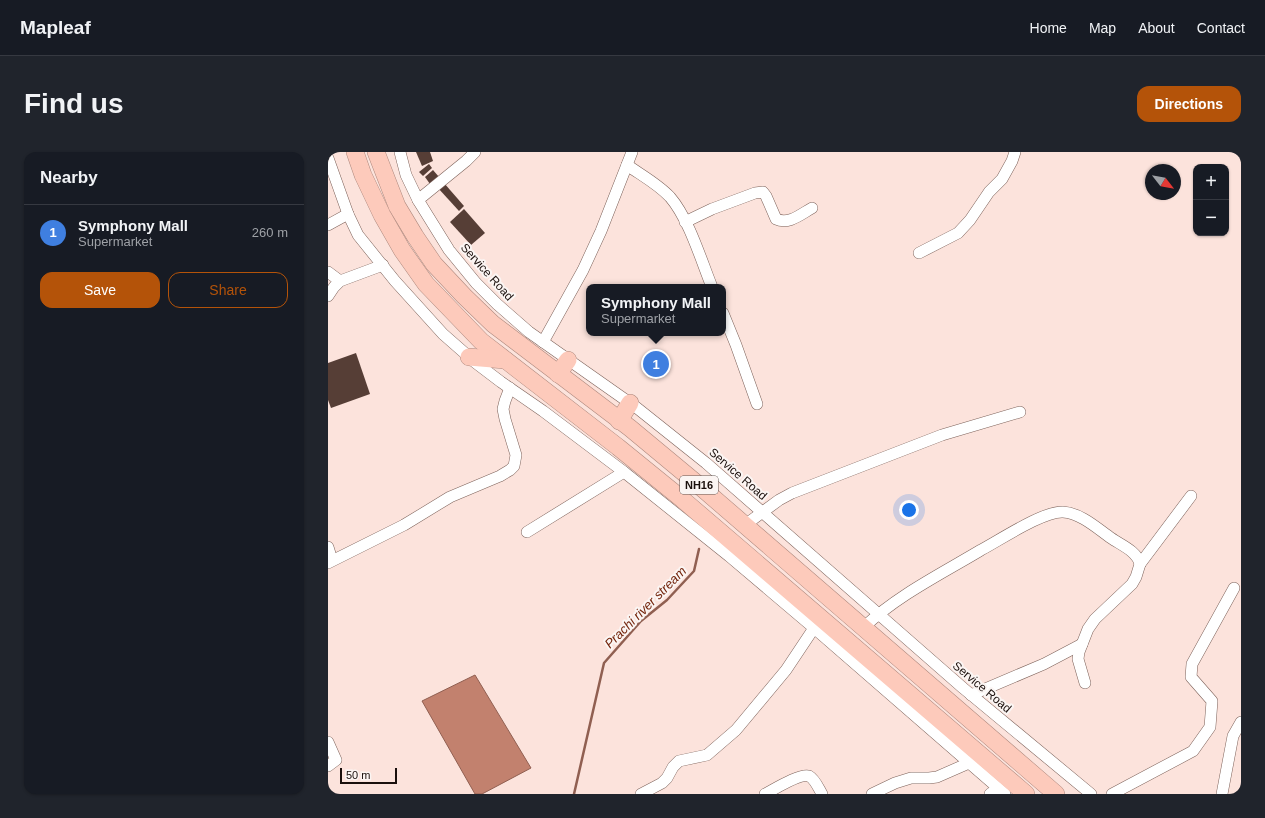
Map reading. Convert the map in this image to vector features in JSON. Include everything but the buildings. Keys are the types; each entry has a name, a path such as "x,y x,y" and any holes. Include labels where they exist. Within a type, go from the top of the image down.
{"highway":[{"path":"347,152 363,175"},
{"name":"NH16","path":"355,152 363,175 382,215 402,250 426,284 481,341 630,456 845,647 975,759 1026,794"},
{"name":"NH16","path":"376,152 397,206 434,264 493,324 689,477 864,626 1056,794"},
{"path":"469,357 505,360"},
{"path":"558,374 568,360"},
{"path":"619,421 630,404"}],"street":[{"name":"Service Road","path":"400,152 406,175 418,200 449,250 476,283 496,304 529,332 630,404 706,463 971,695 1091,794"},
{"path":"418,200 475,152"},
{"path":"543,342 583,270 632,152"},
{"path":"919,253 958,233 970,220 989,192 1002,179 1012,161 1015,152"},
{"path":"328,158 348,214 358,234 395,281 443,334 469,357 624,472 729,556 814,628 845,647"},
{"path":"627,166 657,185 670,197 685,222 711,284"},
{"path":"685,222 712,209 755,193 762,192 766,196 776,219 781,221 789,221 812,208"},
{"path":"328,225 348,214"},
{"path":"328,296 340,281 383,265"},
{"path":"328,272 340,281"},
{"path":"726,320 757,404"},
{"path":"328,547 330,562 404,525 450,497 500,476 510,470 514,466 516,455 503,409 504,401 510,388"},
{"path":"745,525 779,500 799,490 942,435 1020,412"},
{"path":"528,532 624,472"},
{"path":"1085,683 1078,659 1082,644 1091,624 1132,584 1140,564 1191,496"},
{"path":"864,626 878,614 914,589 1011,533 1048,514 1064,512 1076,516 1135,554 1140,564"},
{"path":"1112,794 1193,751 1210,727 1212,701 1191,677 1192,664 1234,588"},
{"path":"641,794 668,778 679,761 707,755 736,730 786,670 814,628"},
{"path":"971,695 1044,664 1082,644"},
{"path":"1222,794 1233,736 1241,722"},
{"path":"328,742 336,760 328,766"},
{"path":"872,794 895,783 911,778 937,777 975,759 998,792"},
{"path":"764,794 795,779 805,776 811,778 822,794"}],"shaded area":[{"path":"475,675 531,768 482,794 475,794 422,701"}],"waterway":[{"name":"Prachi river stream","path":"574,794 604,663 641,621 667,600 694,571 699,549"}],"place":[{"name":"Symphony Mall","path":"656,364"}]}
